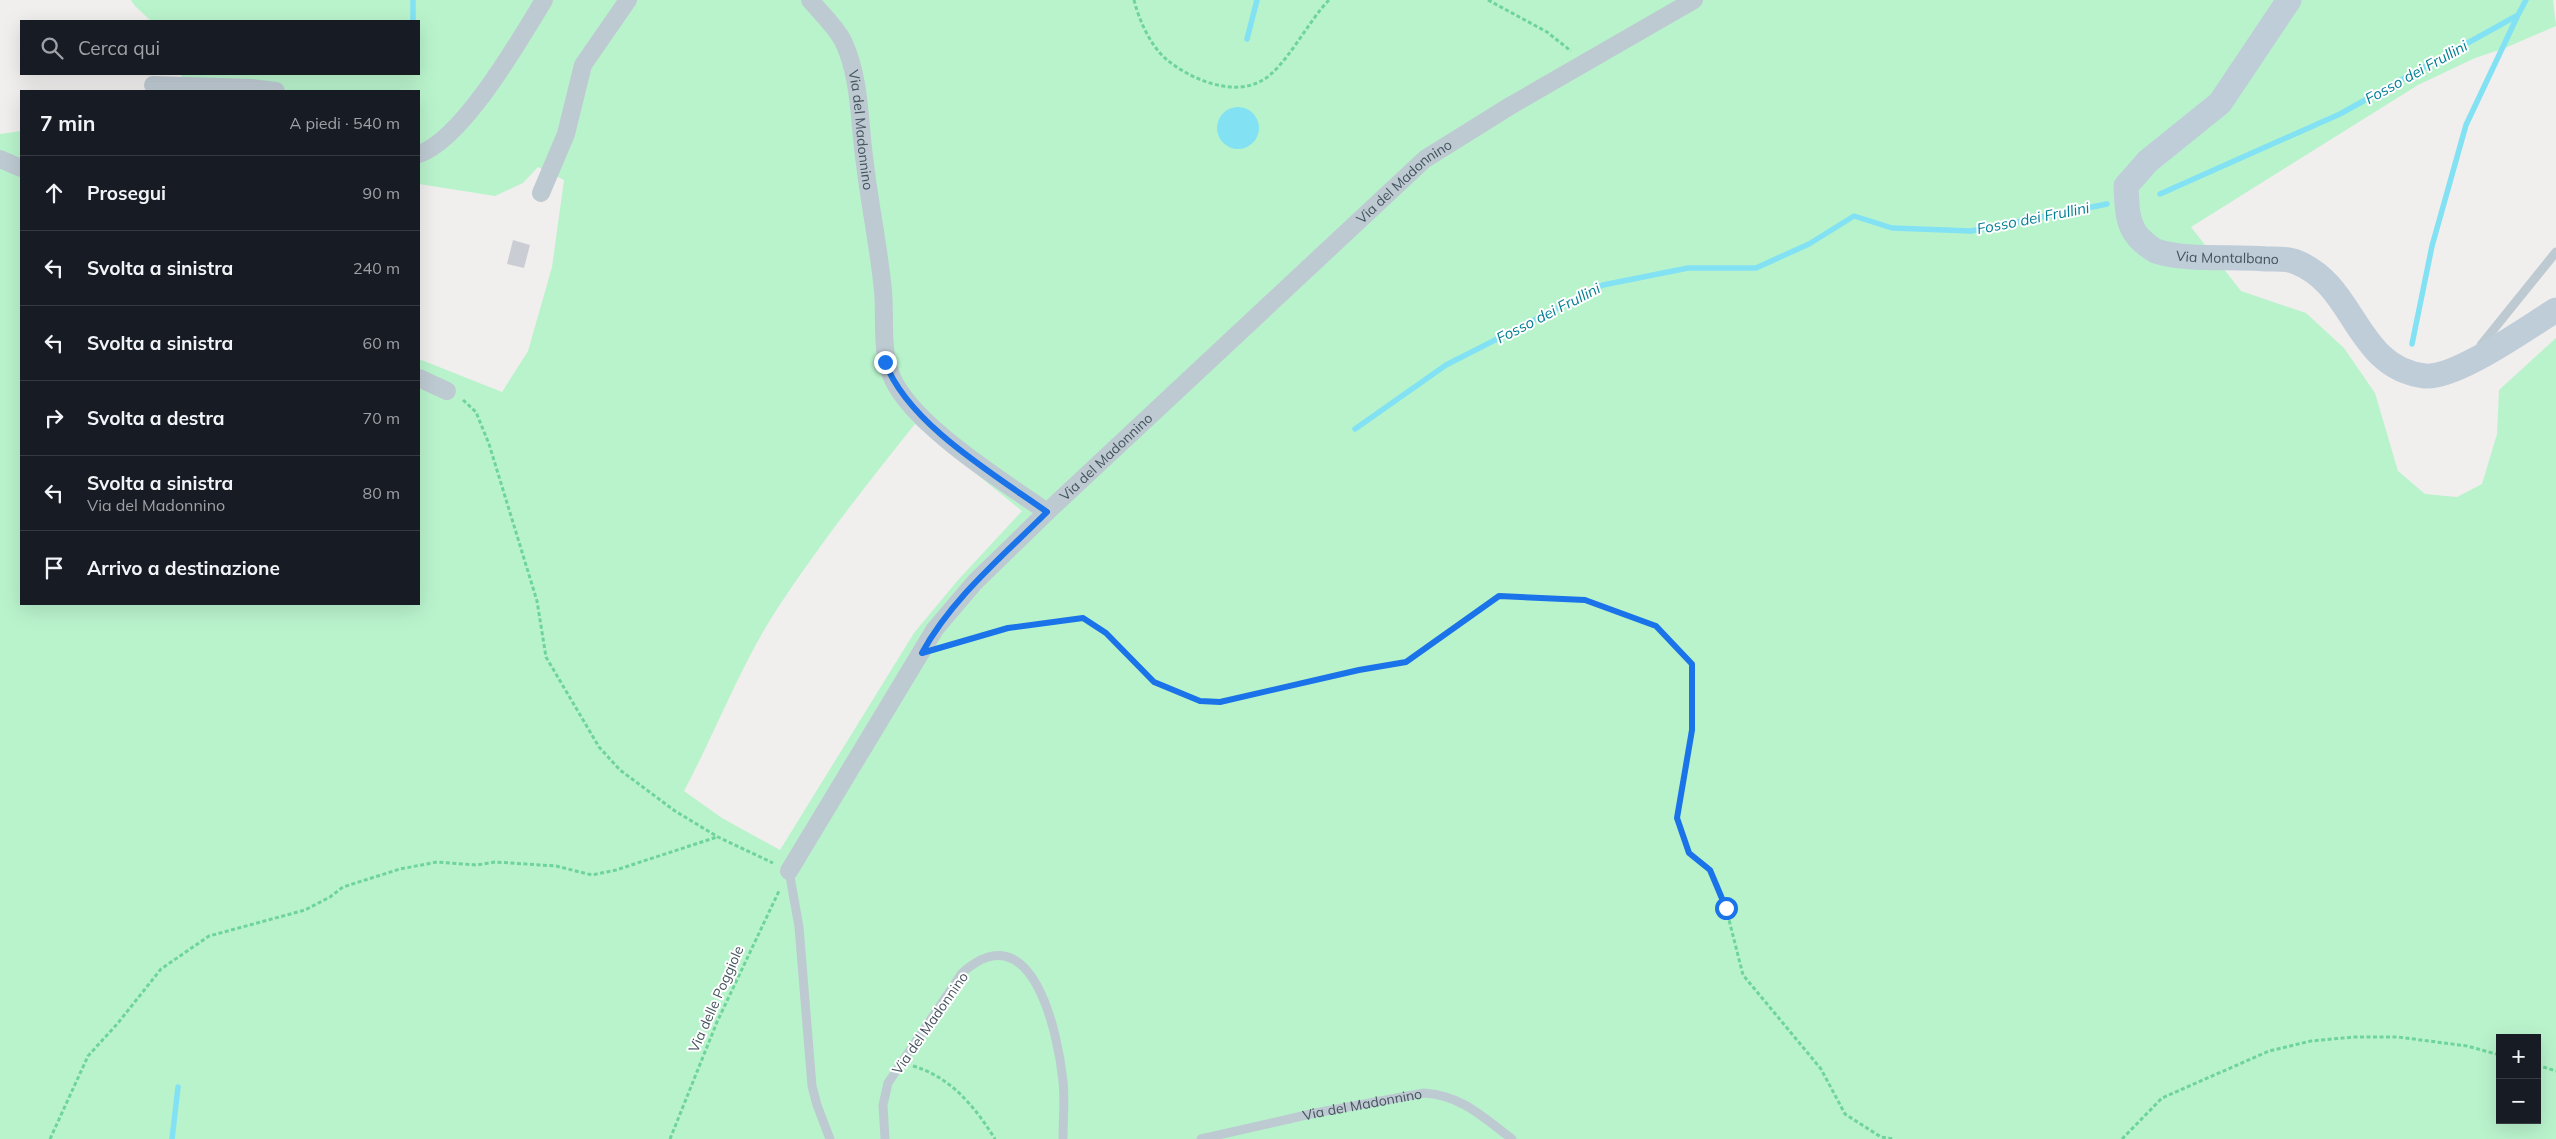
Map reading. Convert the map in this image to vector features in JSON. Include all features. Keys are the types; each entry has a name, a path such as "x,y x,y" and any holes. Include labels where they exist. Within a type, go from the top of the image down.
{"main road":[{"name":"Via Montalbano","path":"2289,0 2220,103 2148,162 2126,186 2127,212 2136,234 2155,250 2176,255 2295,261 2313,271 2332,288 2381,358 2404,371 2427,376 2450,372 2479,357 2556,310"}],"street":[{"path":"420,154 430,150 445,140 506,62 544,0"},
{"path":"541,193 566,134 584,65 628,0"},
{"name":"Via del Madonnino","path":"810,0 843,41 854,78 865,165 880,257 884,310 884,347 890,373 905,398 942,434 1047,512 1425,159 1442,146 1694,0"},
{"path":"153,85 268,90"},
{"path":"0,159 20,168"},
{"path":"420,378 446,391"},
{"path":"790,871 935,629 976,582 1047,512"}],"lane":[{"path":"2479,357 2481,344 2556,252"},
{"path":"790,871 799,927 812,1086 830,1139"},
{"name":"Via del Madonnino","path":"885,1139 882,1120 885,1094 901,1062 962,973 987,956 999,954 1010,957 1030,973 1043,999 1063,1082 1063,1139"},
{"name":"Via del Madonnino","path":"1201,1139 1315,1113 1424,1093 1439,1094 1459,1101 1512,1139"}],"path":[{"path":"1134,0 1139,21 1166,59 1212,84 1239,89 1261,82 1274,72 1329,0"},
{"path":"1488,0 1547,32 1585,62"},
{"path":"446,391 463,400 476,412 489,444 537,601 546,657 599,747 620,770 675,811 718,837 790,871"},
{"path":"922,653 1008,628 1083,618 1106,633 1154,682 1200,701 1220,702 1359,670 1406,662 1499,596 1585,600 1656,626 1692,664 1692,730 1677,818 1689,853 1710,870 1726,908 1743,975 1774,1010 1821,1069 1846,1114 1881,1137 1894,1139"},
{"path":"50,1139 88,1056 118,1024 161,969 209,936 265,923 305,910 330,897 343,887 400,868 438,862 478,865 495,862 556,866 592,875 616,870 718,837"},
{"name":"Via delle Poggiole","path":"670,1139 739,971 790,871"},
{"path":"2122,1139 2162,1098 2269,1051 2311,1041 2354,1036 2398,1037 2467,1046 2496,1054"},
{"path":"901,1062 927,1070 954,1088 980,1116 995,1139"},
{"path":"2541,1067 2556,1070"}],"green space":[{"path":"131,0 2553,0 2556,26 2505,48 2475,58 2418,85 2191,227 2241,291 2306,313 2344,348 2375,393 2398,471 2425,494 2457,497 2482,484 2497,434 2499,390 2556,338 2556,1139 0,1139 0,134 20,131 20,605 420,605 420,359 502,392 528,351 552,267 564,180 538,167 523,183 495,196 420,184 420,90 185,90 181,75 420,75 420,20 150,20","holes":["915,424 1022,511 958,580 914,633 780,850 722,818 684,791 751,653 777,609 826,538"]}],"water":[{"path":"1242,107 1250,110 1256,116 1259,128 1256,140 1250,146 1234,149 1226,146 1220,140 1217,124 1220,116 1226,110"}],"building":[{"path":"513,240 530,245 524,268 507,264"}],"waterway":[{"path":"413,0 413,20"},
{"path":"1247,39 1257,0"},
{"name":"Fosso dei Frullini","path":"2160,194 2340,114 2518,15 2526,0"},
{"path":"2412,344 2432,246 2466,125 2518,15"},
{"name":"Fosso dei Frullini","path":"1355,429 1446,365 1603,285 1688,268 1756,268 1809,244 1854,216 1892,228 1971,231 2107,204"},
{"path":"172,1139 178,1087"}],"route":[{"path":"885,362 897,388 923,417 982,466 1047,512 976,582 935,629 922,653 1008,628 1083,618 1106,633 1147,677 1154,682 1200,701 1220,702 1359,670 1406,662 1499,596 1585,600 1656,626 1692,664 1692,730 1677,818 1689,853 1710,870 1726,908"}]}
